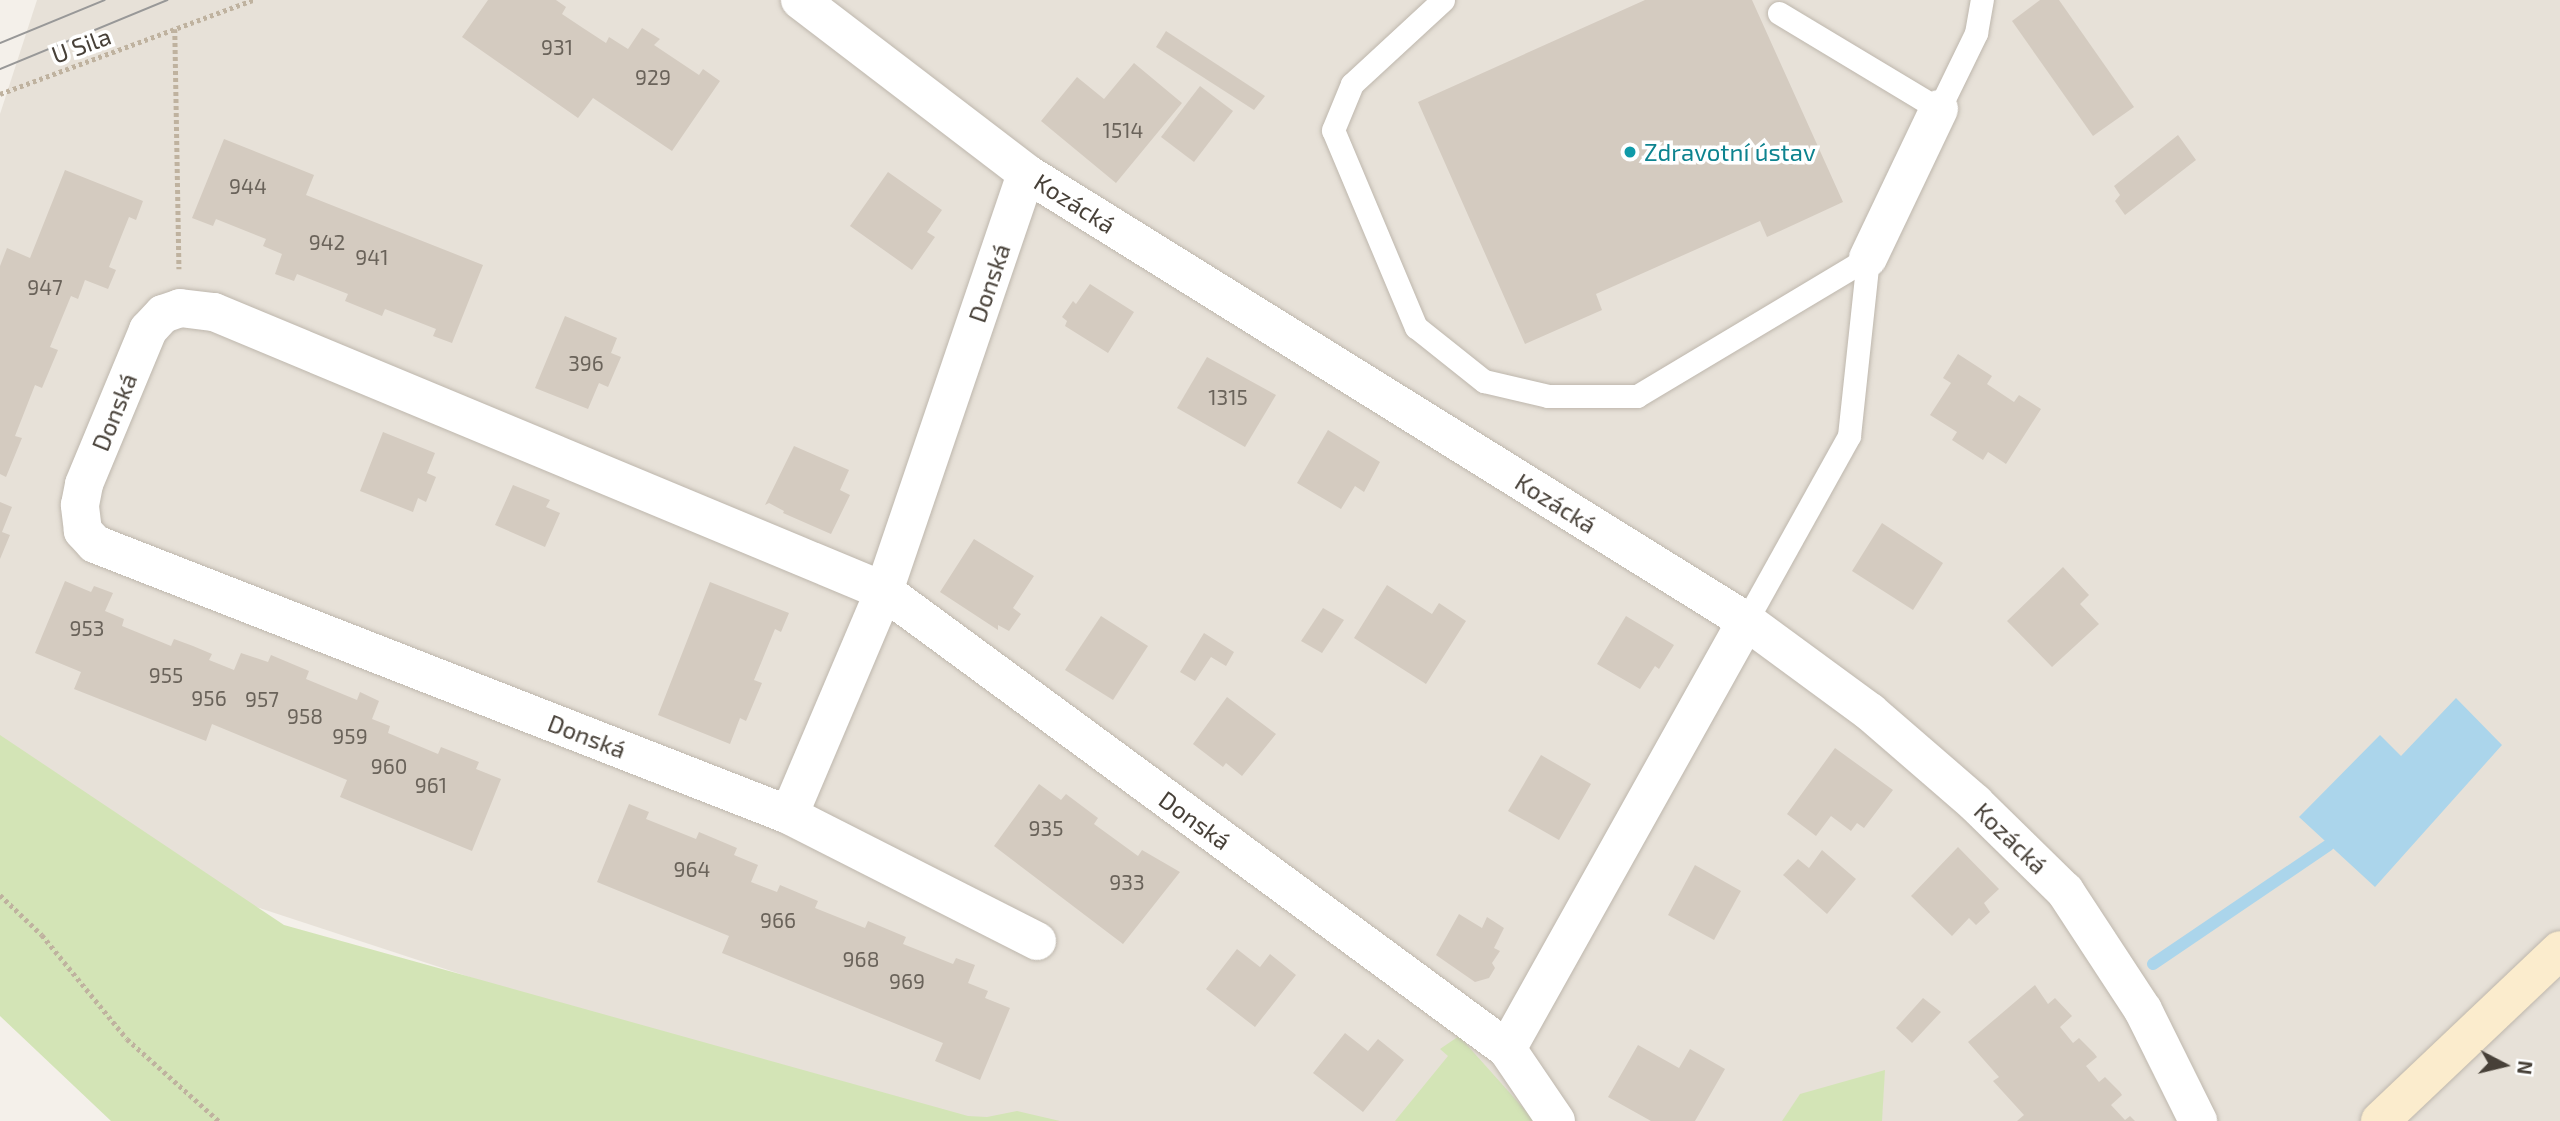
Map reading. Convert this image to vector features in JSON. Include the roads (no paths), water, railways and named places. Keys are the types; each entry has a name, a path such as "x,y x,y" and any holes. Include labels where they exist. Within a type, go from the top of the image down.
{"main road":[{"path":"2380,1121 2560,950"}],"street":[{"name":"Kozácká","path":"800,0 1026,173 1746,621 1870,712 1975,803 2065,891 2143,1010 2198,1121"},
{"path":"1868,258 1939,109"},
{"name":"Donská","path":"789,815 884,592 1026,173"},
{"name":"Donská","path":"1037,941 789,815 95,544 83,531 80,505 83,484 148,330 163,314 180,309 214,312 884,592 1507,1049 1556,1121"},
{"path":"1507,1049 1746,621"}],"lane":[{"path":"1443,0 1352,84 1333,130 1416,327 1484,381 1548,396 1637,396 1868,258"},
{"path":"1779,13 1939,109 1976,33 1982,0"},
{"path":"1746,621 1849,436 1868,258"}],"water":[{"path":"2456,698 2502,745 2375,887 2299,817 2380,735 2401,756"}],"waterway":[{"path":"2153,964 2329,845"}],"tram line":[{"path":"0,43 105,0"},
{"path":"0,69 167,0"}],"place":[{"name":"Zdravotní ústav","path":"1630,152"}]}
